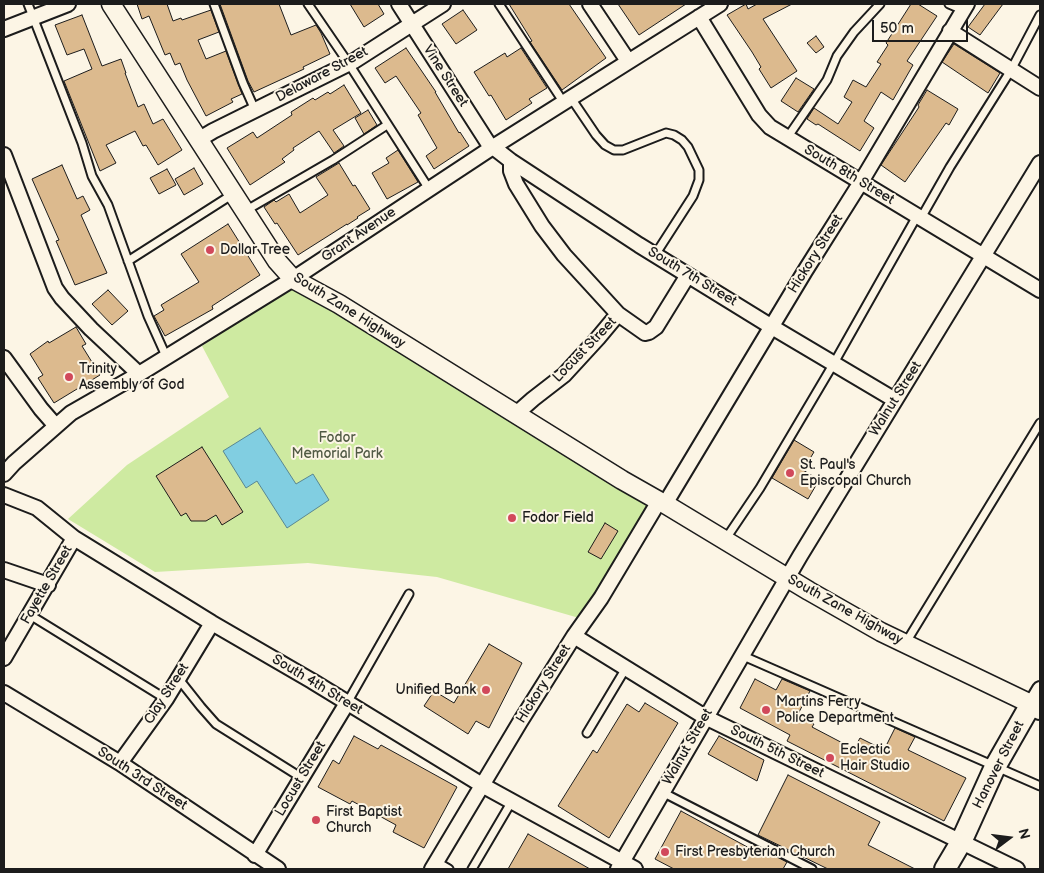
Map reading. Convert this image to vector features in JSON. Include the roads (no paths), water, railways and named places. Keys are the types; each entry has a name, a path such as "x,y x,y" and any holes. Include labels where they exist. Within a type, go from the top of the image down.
{"main road":[{"name":"Hanover Street","path":"945,869 961,842 995,767 1037,701"}],"street":[{"path":"4,29 68,4"},
{"name":"South Zane Highway","path":"110,4 277,261 293,279 338,304 725,541 873,627 905,644 1037,701"},
{"name":"Vine Street","path":"399,4 493,148"},
{"name":"Delaware Street","path":"198,140 348,64 443,4"},
{"path":"590,4 628,61"},
{"name":"Grant Avenue","path":"4,474 55,425 71,413 293,279 429,189 720,4"},
{"name":"Hickory Street","path":"440,867 482,785 574,636 602,598 772,327 965,7"},
{"name":"South 8th Street","path":"699,17 759,115 770,127 1040,290"},
{"path":"950,31 1040,88"},
{"name":"South 7th Street","path":"493,148 655,255 895,400"},
{"path":"4,155 54,288 79,316 138,374"},
{"path":"511,161 511,171 516,184 542,226 564,255 618,314"},
{"name":"Walnut Street","path":"620,866 741,654 1040,163"},
{"name":"Locust Street","path":"516,414 564,375 618,314 646,333 656,327 688,275"},
{"path":"4,358 55,425"},
{"name":"South 4th Street","path":"4,495 37,508 74,538 482,785 620,866 635,869"},
{"name":"Fayette Street","path":"4,658 74,538"},
{"path":"4,570 48,584"},
{"name":"Clay Street","path":"120,763 166,699 212,623"},
{"name":"South 5th Street","path":"574,636 705,717 1017,869"},
{"name":"South 3rd Street","path":"4,693 120,763 278,869"},
{"name":"Locust Street","path":"255,855 347,703"}],"lane":[{"path":"28,4 82,143 92,176 108,205 148,316 166,356"},
{"path":"214,4 255,110"},
{"path":"308,4 429,189"},
{"path":"499,4 567,101 605,145 614,150 623,150 666,133 682,140 688,147 699,170 700,180 693,196 655,255"},
{"path":"787,138 827,80 837,56 854,32 880,4"},
{"path":"949,4 965,7"},
{"path":"725,541 760,488 919,217 1011,70 1040,15"},
{"path":"245,211 333,160 387,125"},
{"path":"128,260 234,194"},
{"path":"905,644 1040,423"},
{"path":"347,703 409,594"},
{"path":"30,615 166,699"},
{"path":"741,654 1040,786"},
{"path":"586,732 626,668"},
{"path":"178,678 200,707 216,724 302,778"},
{"path":"662,792 812,869"},
{"path":"472,869 512,802"}],"water":[{"path":"260,428 296,484 313,474 329,500 287,528 257,481 246,488 223,451"}],"place":[{"name":"Dollar Tree","path":"210,250"},
{"name":"Trinity Assembly of God","path":"69,377"},
{"name":"St. Paul's Episcopal Church","path":"790,473"},
{"name":"Fodor Field","path":"512,518"},
{"name":"Unified Bank","path":"486,690"},
{"name":"Martins Ferry Police Department","path":"766,710"},
{"name":"Eclectic Hair Studio","path":"830,758"},
{"name":"First Baptist Church","path":"316,820"},
{"name":"First Presbyterian Church","path":"665,852"}],"park label":[{"name":"Fodor Memorial Park","path":"337,446"}]}
